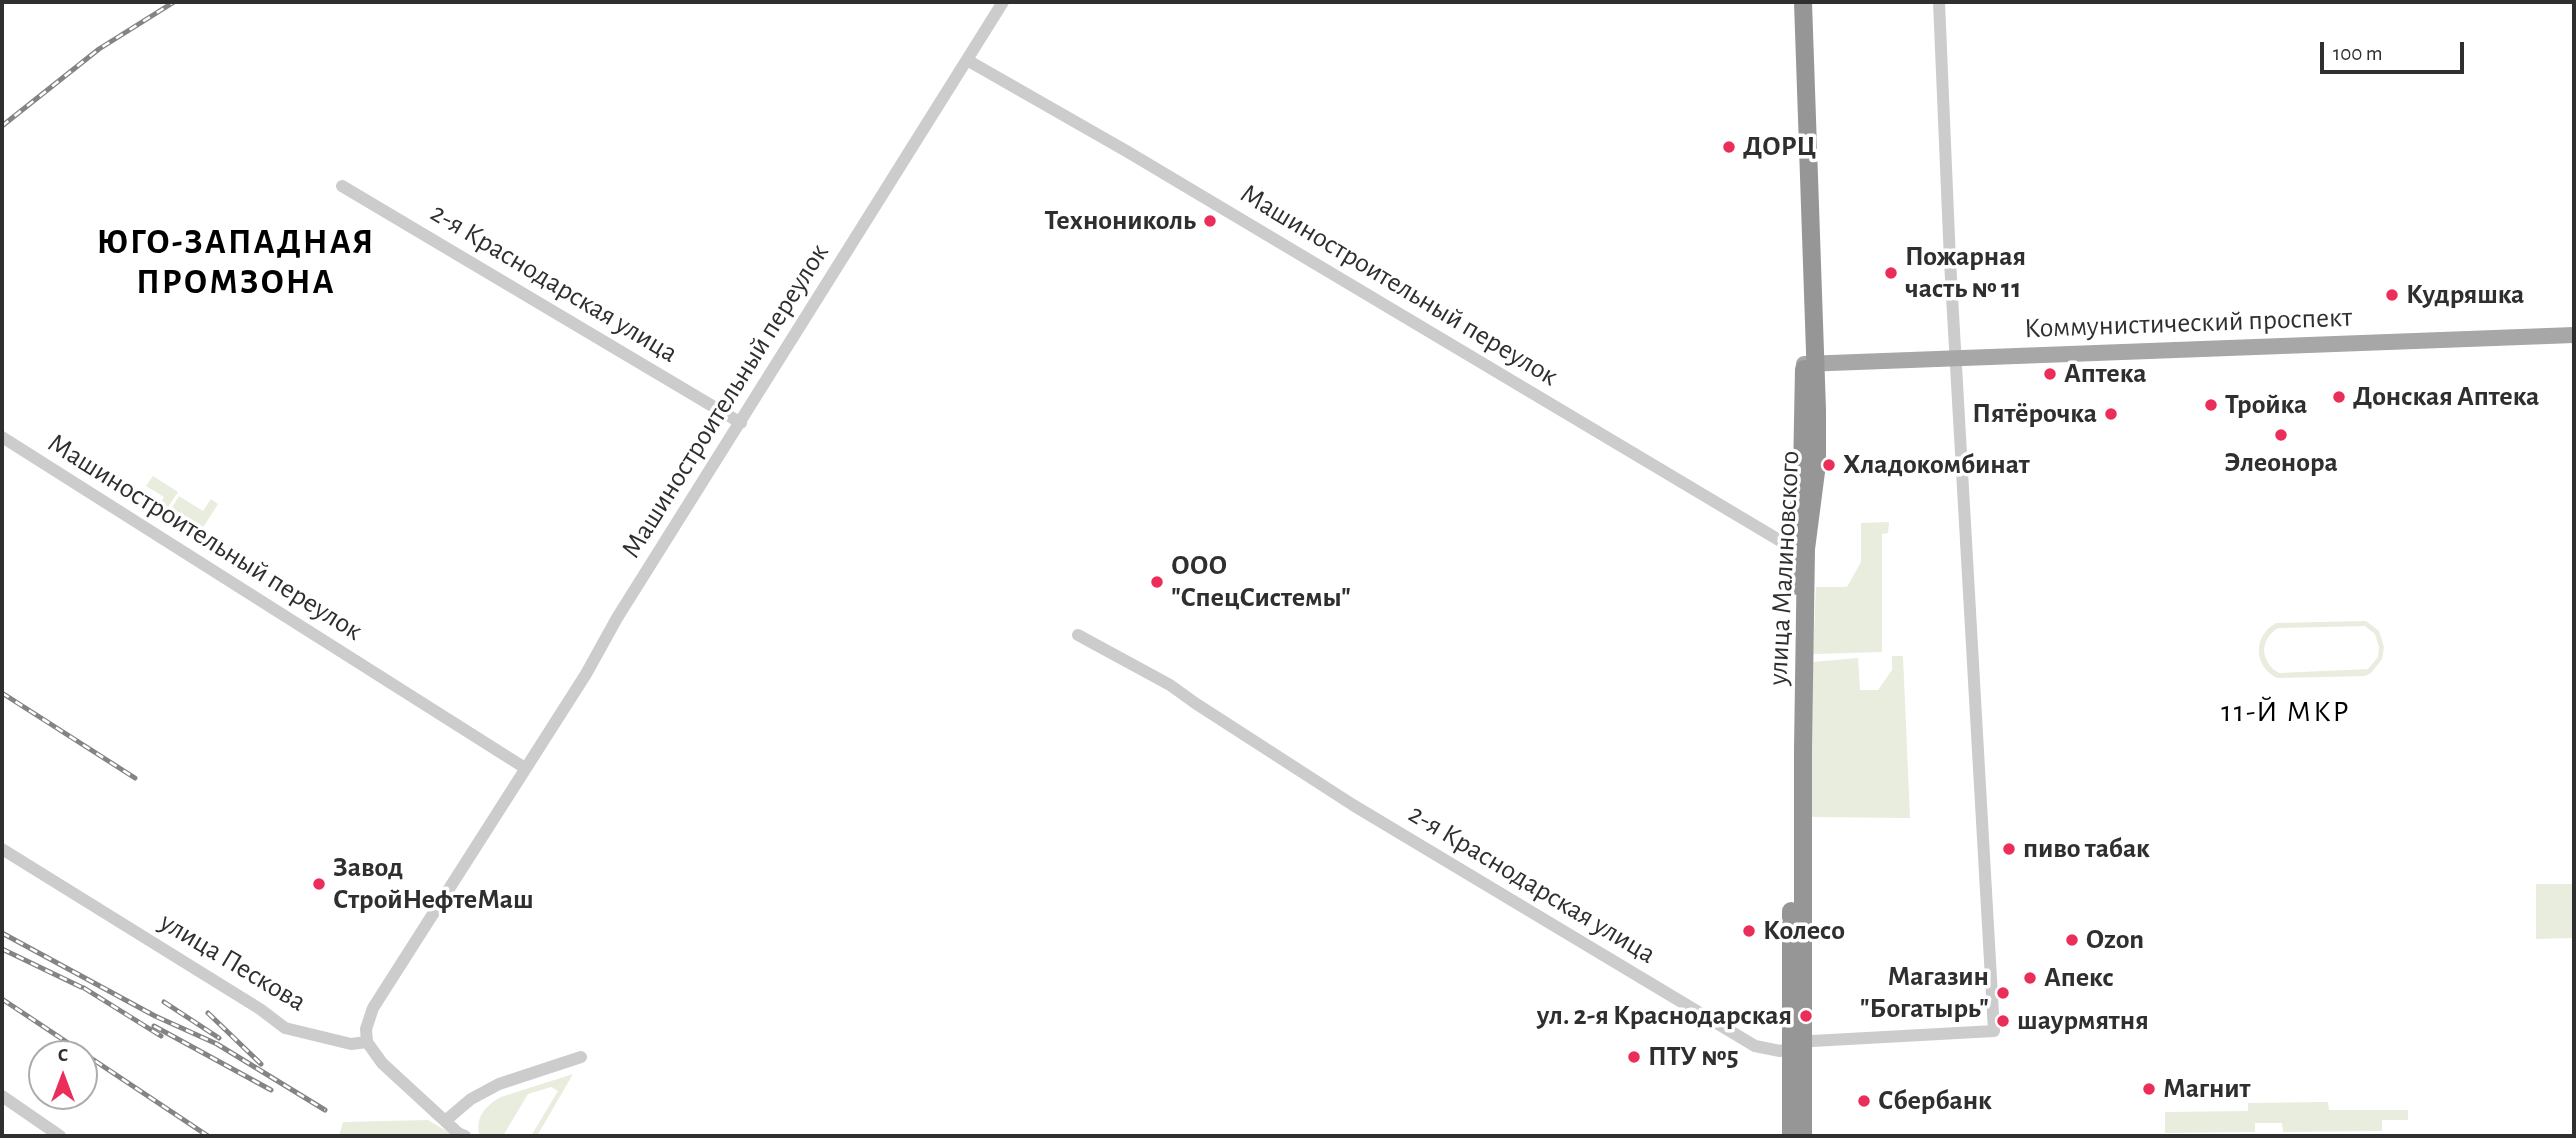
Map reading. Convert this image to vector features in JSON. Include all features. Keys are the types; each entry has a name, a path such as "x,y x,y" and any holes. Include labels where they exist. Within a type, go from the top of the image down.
{"highway":[{"name":"улица Малиновского","path":"1791,1136 1796,1046 1800,549 1817,464 1809,364 1794,2"},
{"name":"улица Малиновского","path":"1804,2 1809,364"},
{"name":"улица Малиновского","path":"1796,1046 1803,1136"}],"main road":[{"name":"Коммунистический проспект","path":"1809,364 2574,335"}],"street":[{"name":"Машиностроительный переулок","path":"367,1042 366,1029 373,1009 1003,2"},
{"path":"1939,2 1956,359"},
{"name":"Машиностроительный переулок","path":"967,60 1128,152 1800,549"},
{"name":"2-я Краснодарская улица","path":"342,186 741,423"},
{"name":"2-я Краснодарская улица","path":"1078,635 1170,685 1353,805 1755,1046 1771,1051 1812,1041 1994,1031 1956,359"},
{"name":"Машиностроительный переулок","path":"2,437 525,768"},
{"name":"улица Пескова","path":"2,849 260,1009 285,1028 351,1044 367,1042"},
{"path":"367,1042 382,1063 465,1136"},
{"path":"445,1121 471,1099 499,1084 580,1057"},
{"path":"2,1096 60,1136"}],"green space":[{"path":"153,476 178,492 163,515 156,511 164,497 146,486"},
{"path":"179,496 203,511 211,499 218,504 197,537 166,517"},
{"path":"1889,522 1888,533 1882,534 1882,652 1813,654 1816,587 1847,587 1861,562 1861,523"},
{"path":"2366,621 2379,631 2384,647 2382,659 2371,673 2365,676 2277,678 2263,666 2259,651 2263,635 2276,623","holes":["2365,626 2375,634 2379,647 2378,657 2368,669 2279,673 2265,657 2267,639 2278,628"]},
{"path":"1892,656 1903,656 1910,818 1810,817 1813,662 1858,658 1860,690 1878,690 1892,670"},
{"path":"2536,884 2574,884 2574,938 2536,939"},
{"path":"573,1074 537,1136 531,1136 558,1091 551,1087 528,1094 503,1136 480,1136 480,1118 486,1108 496,1100"},
{"path":"2328,1102 2329,1110 2408,1110 2408,1120 2382,1120 2382,1131 2283,1132 2282,1123 2255,1123 2255,1132 2165,1133 2165,1112 2248,1111 2248,1103"},
{"path":"428,1120 455,1136 339,1136 343,1122"}],"railway":[{"path":"2,126 99,49 174,2"},
{"path":"2,693 135,778"},
{"path":"2,933 155,1016 217,1044 325,1110"},
{"path":"2,949 81,987"},
{"path":"84,988 161,1036"},
{"path":"2,999 208,1136"},
{"path":"164,1002 219,1038"},
{"path":"208,1013 261,1064"},
{"path":"154,1026 271,1090"}],"place":[{"name":"ДОРЦ","path":"1729,147"},
{"name":"Технониколь","path":"1210,221"},
{"name":"Пожарная часть № 11","path":"1891,273"},
{"name":"Кудряшка","path":"2392,295"},
{"name":"Аптека","path":"2050,374"},
{"name":"Донская Аптека","path":"2339,397"},
{"name":"Тройка","path":"2211,405"},
{"name":"Пятёрочка","path":"2111,414"},
{"name":"Элеонора","path":"2281,435"},
{"name":"Хладокомбинат","path":"1829,465"},
{"name":"ООО \"СпецСистемы\"","path":"1157,582"},
{"name":"пиво табак","path":"2009,849"},
{"name":"Завод СтройНефтеМаш","path":"319,884"},
{"name":"Колесо","path":"1749,931"},
{"name":"Ozon","path":"2072,940"},
{"name":"Апекс","path":"2030,978"},
{"name":"Магазин \"Богатырь\"","path":"2003,993"},
{"name":"ул. 2-я Краснодарская","path":"1806,1016"},
{"name":"шаурмятня","path":"2003,1021"},
{"name":"ПТУ №5","path":"1634,1057"},
{"name":"Магнит","path":"2149,1089"},
{"name":"Сбербанк","path":"1864,1101"}],"district":[{"name":"ЮГО-ЗАПАДНАЯ ПРОМЗОНА","path":"236,262"},
{"name":"11-Й МКР","path":"2286,712"}]}
